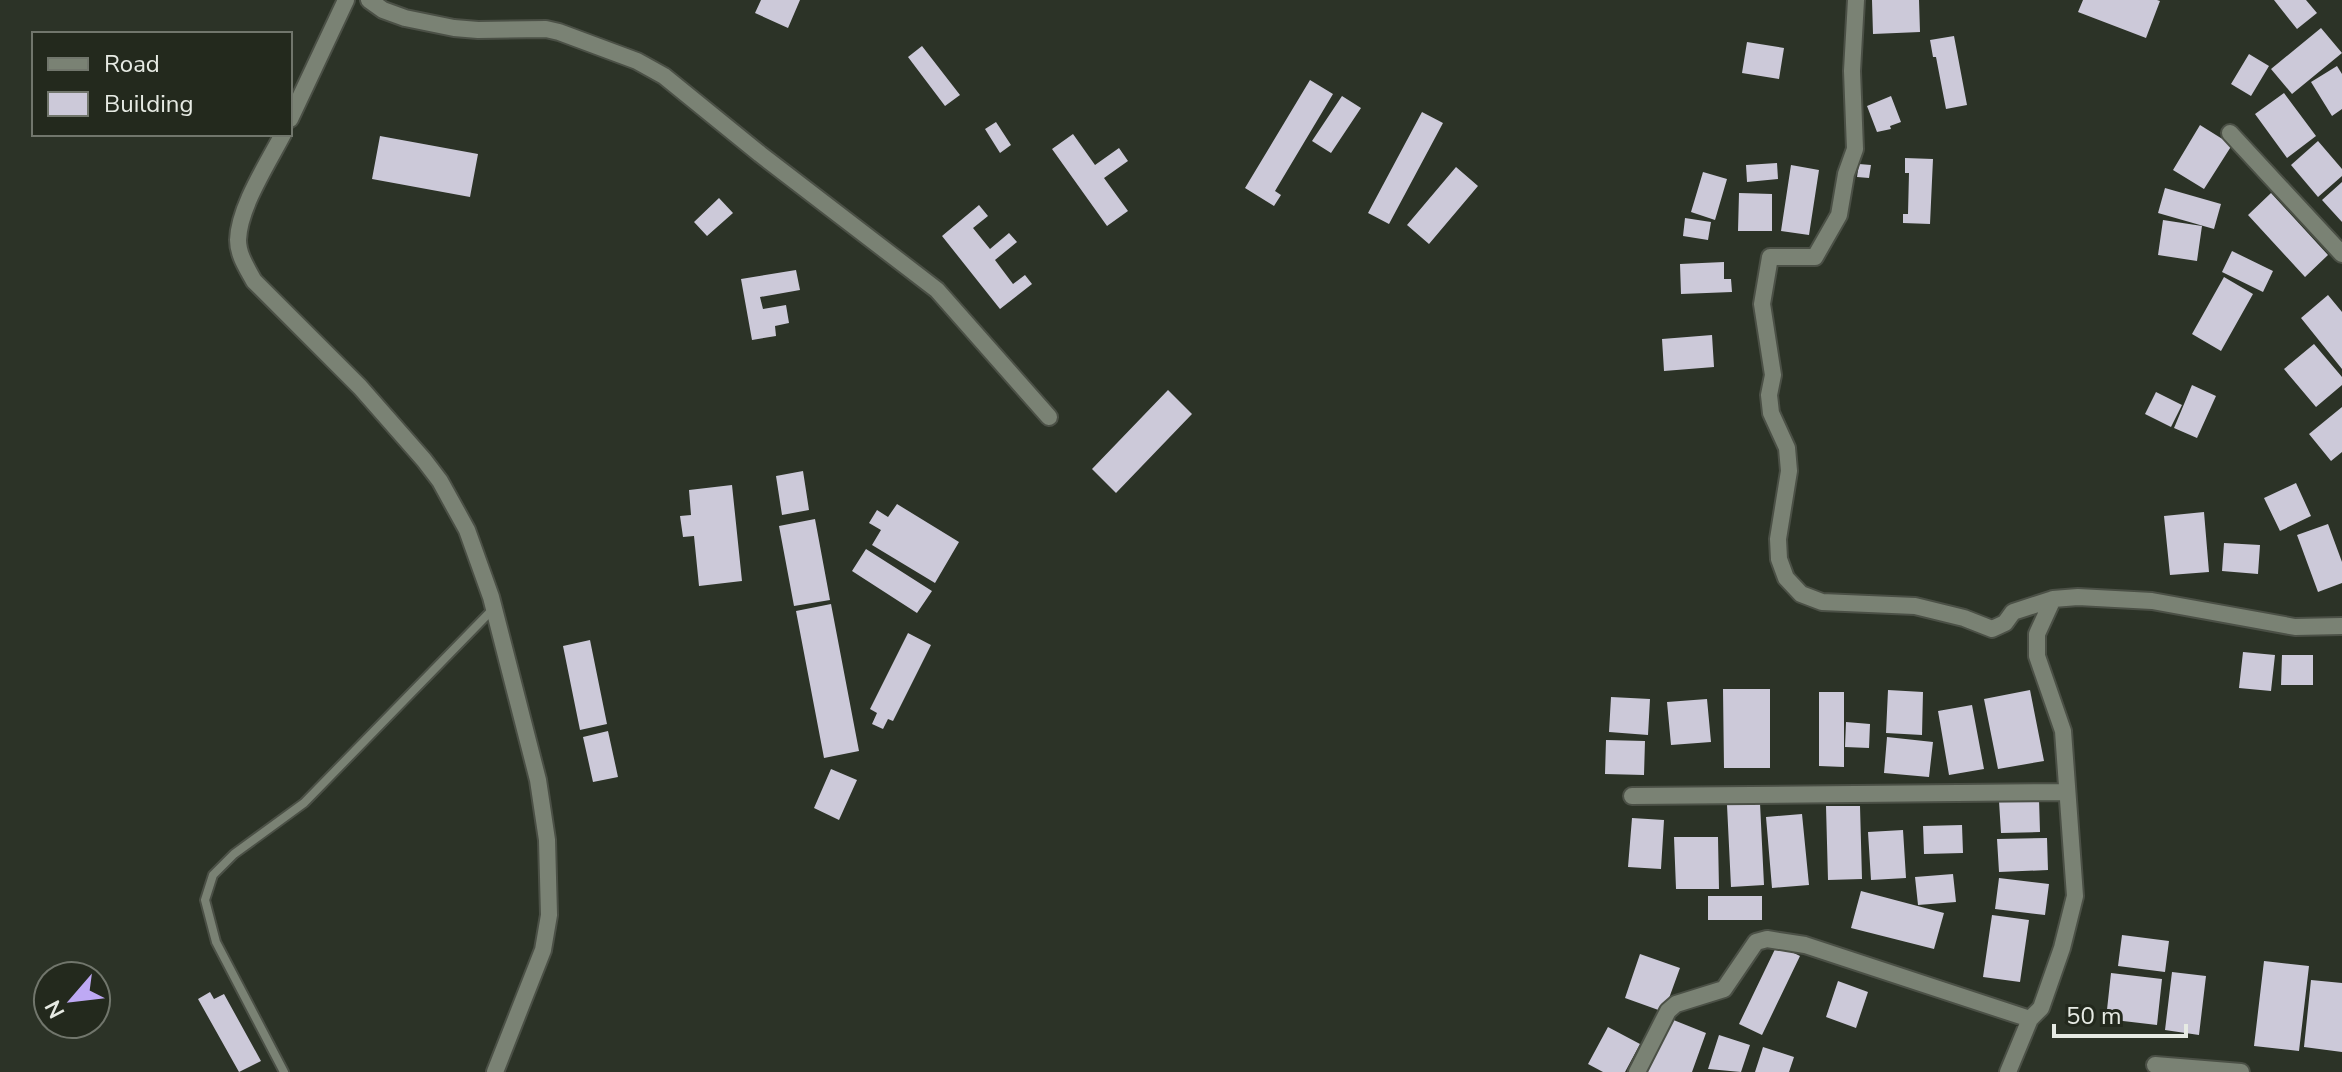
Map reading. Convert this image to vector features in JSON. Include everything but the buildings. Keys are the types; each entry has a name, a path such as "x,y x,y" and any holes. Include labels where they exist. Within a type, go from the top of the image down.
{"street":[{"path":"292,115 346,0"},
{"path":"369,0 383,10 405,18 454,28 546,29 559,32 637,61 664,76 937,290 1049,417"},
{"path":"1856,0 1852,71 1855,149 1846,174 1839,215 1815,257 1770,257 1762,304 1773,375 1769,395 1771,413 1787,448 1789,471 1778,539 1779,559 1786,578 1801,594 1822,602 1915,606 1964,618 1992,629 2005,623 2013,612 2053,599 2078,597 2152,601 2295,627 2342,626"},
{"path":"2230,133 2342,254"},
{"path":"282,136 245,211 238,240 242,260 254,281 360,387 432,470 467,530 494,608 538,780 547,840 549,915 543,950 495,1072"},
{"path":"2008,1072 2030,1019 2041,1008 2062,948 2075,896 2063,731 2037,656 2037,634 2053,599"},
{"path":"1632,796 2067,792"},
{"path":"1637,1072 1668,1011 1676,1004 1724,989 1756,942 1767,939 1805,945 2030,1019"},
{"path":"2155,1065 2241,1072"}],"lane":[{"path":"284,1072 216,942 205,900 213,875 234,854 304,803 494,608"}]}
